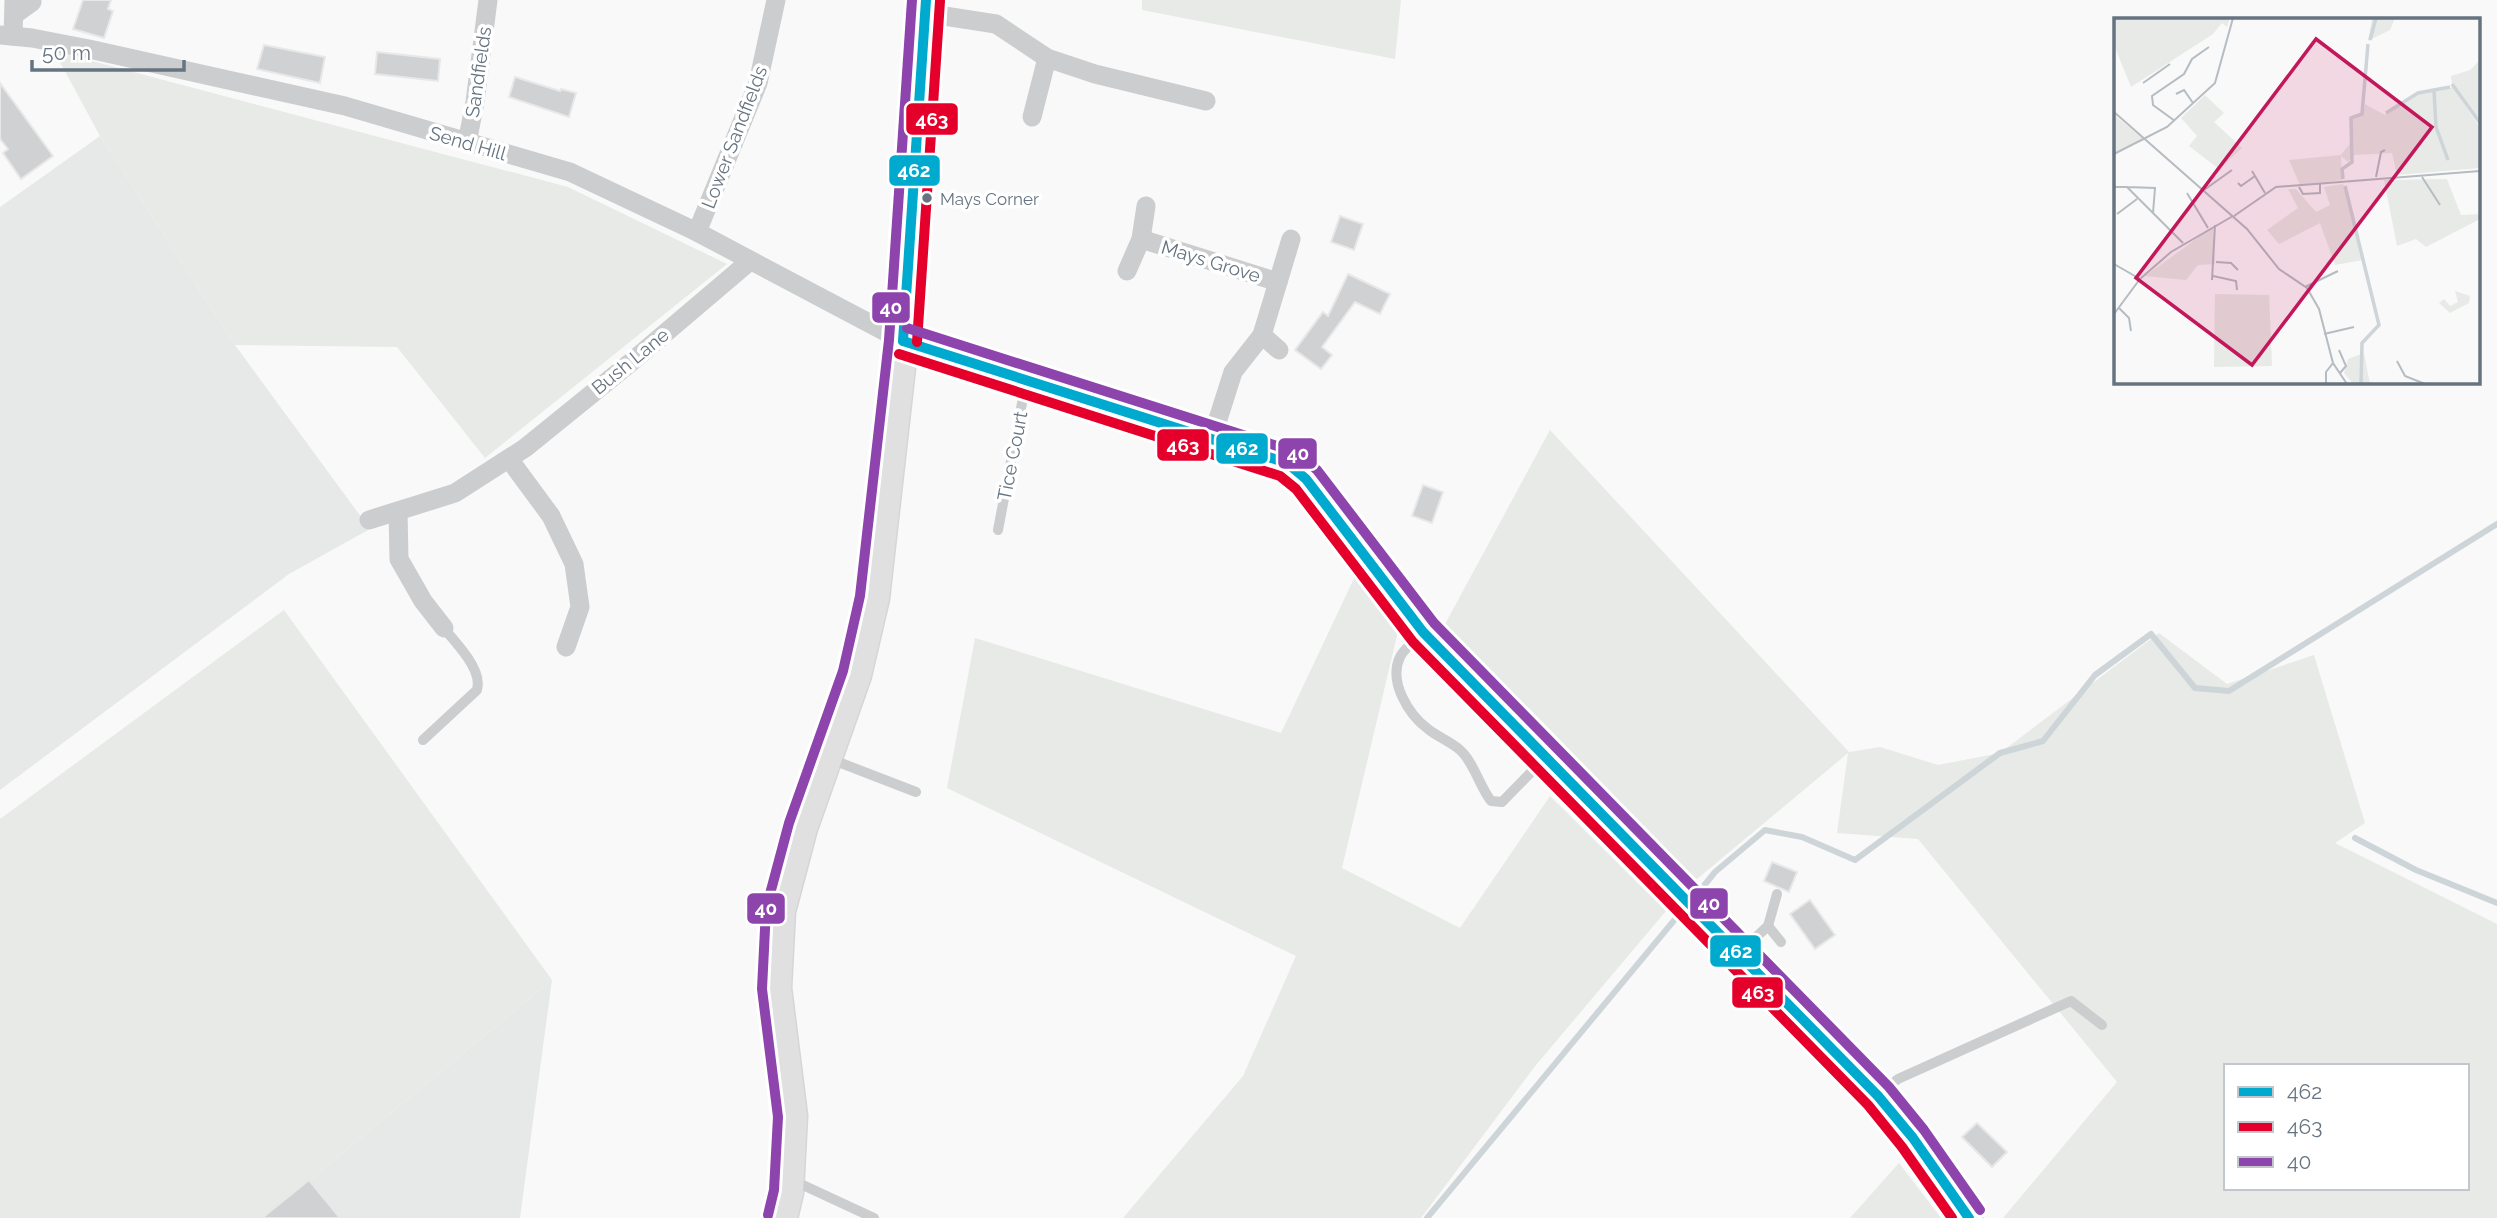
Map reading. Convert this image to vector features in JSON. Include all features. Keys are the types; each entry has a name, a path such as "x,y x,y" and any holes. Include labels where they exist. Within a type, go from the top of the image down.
{"main road":[{"path":"782,1218 788,1179 792,1116 776,988 780,911 802,828 856,675 874,598 903,341 926,7"},
{"path":"903,341 1287,463 1306,479 1423,632 1878,1096 1913,1138 1969,1218"}],"street":[{"name":"Sandfields","path":"467,143 488,0"},
{"name":"Lower Sandfields","path":"697,232 758,83 776,0"},
{"path":"7,36 20,5"},
{"path":"926,7 996,24 1047,58 1095,74 1206,101"},
{"name":"Send Hill","path":"7,36 89,49 345,107 570,172 697,232 903,341"},
{"path":"1032,117 1047,58"},
{"name":"Mays Grove","path":"1127,271 1141,239 1146,206"},
{"name":"Mays Grove","path":"1141,239 1279,282 1291,239"},
{"name":"Bush Lane","path":"369,520 455,493 525,448 750,261"},
{"path":"1212,438 1233,372 1262,335 1279,282"},
{"path":"1262,335 1279,350"},
{"path":"509,458 551,516 574,564 580,607 566,647"},
{"path":"398,511 399,559 423,601 443,628"}],"lane":[{"name":"Tice Court","path":"998,530 1026,381"},
{"path":"423,740 477,690 479,682 472,667 443,628"},
{"path":"1423,632 1400,657 1398,674 1401,692 1411,715 1427,729 1459,748 1466,756 1481,788 1491,802 1502,802 1545,758"},
{"path":"826,757 916,792"},
{"path":"1739,953 1768,926 1777,894"},
{"path":"1768,926 1781,942"},
{"path":"1878,1096 1898,1079 2071,1001 2102,1025"},
{"path":"788,1179 874,1218"}],"shaded area":[{"path":"1142,0 1401,0 1395,59 1142,10"},
{"path":"54,51 568,187 727,264 485,458 397,347 235,345 100,136"},
{"path":"100,136 235,345 370,529 289,574 0,790 0,207"},
{"path":"1550,430 1849,752 1880,747 1938,765 2000,753 2159,633 2227,684 2314,655 2365,823 2335,843 2497,924 2497,1218 2003,1218 2117,1082 1918,839 1837,833 1848,753 1691,884 1444,626"},
{"path":"1357,572 1399,627 1342,868 1460,928 1550,796 1666,911 1536,1065 1421,1218 1123,1218 1243,1076 1296,956 947,788 975,638 1281,733"},
{"path":"284,610 552,980 264,1218 0,1218 0,819"},
{"path":"552,980 520,1218 264,1218"},
{"path":"1899,1163 1941,1218 1850,1218"}],"building":[{"path":"83,0 111,0 108,9 113,11 104,38 73,29"},
{"path":"264,45 325,57 320,83 257,69"},
{"path":"377,52 440,59 438,81 375,74"},
{"path":"515,77 560,91 561,89 576,93 569,117 509,97"},
{"path":"0,83 53,156 21,179 3,153 8,149 0,139"},
{"path":"1340,216 1363,224 1354,250 1331,242"},
{"path":"1348,274 1390,294 1380,314 1355,302 1322,347 1332,355 1321,369 1295,350 1323,312 1328,316"},
{"path":"1423,485 1443,492 1432,523 1412,516"},
{"path":"1772,862 1797,872 1789,892 1764,881"},
{"path":"1810,900 1835,935 1815,949 1790,914"},
{"path":"1977,1123 2007,1152 1992,1167 1962,1137"},
{"path":"309,1180 340,1218 262,1218"}],"waterway":[{"path":"1698,893 1715,872 1765,830 1802,837 1855,860 2000,753 2043,741 2095,675 2151,634 2195,688 2229,691 2497,524"},
{"path":"2355,838 2416,870 2497,903"},
{"path":"1427,1218 1681,912"}],"transit line":[{"name":"40","path":"768,1215 774,1190 778,1117 762,989 766,909 789,823 843,671 860,596 889,340 912,0"},
{"name":"462","path":"903,341 926,0"},
{"name":"463","path":"917,342 940,1"},
{"name":"40","path":"907,328 1296,452 1317,470 1434,623 1889,1087 1924,1130 1980,1210"},
{"name":"462","path":"903,341 1287,463 1306,479 1423,632 1878,1096 1913,1138 1969,1218"},
{"name":"463","path":"899,354 1280,476 1296,489 1413,642 1868,1105 1902,1147 1952,1218"}],"place":[{"name":"Mays Corner","path":"927,198"}]}
